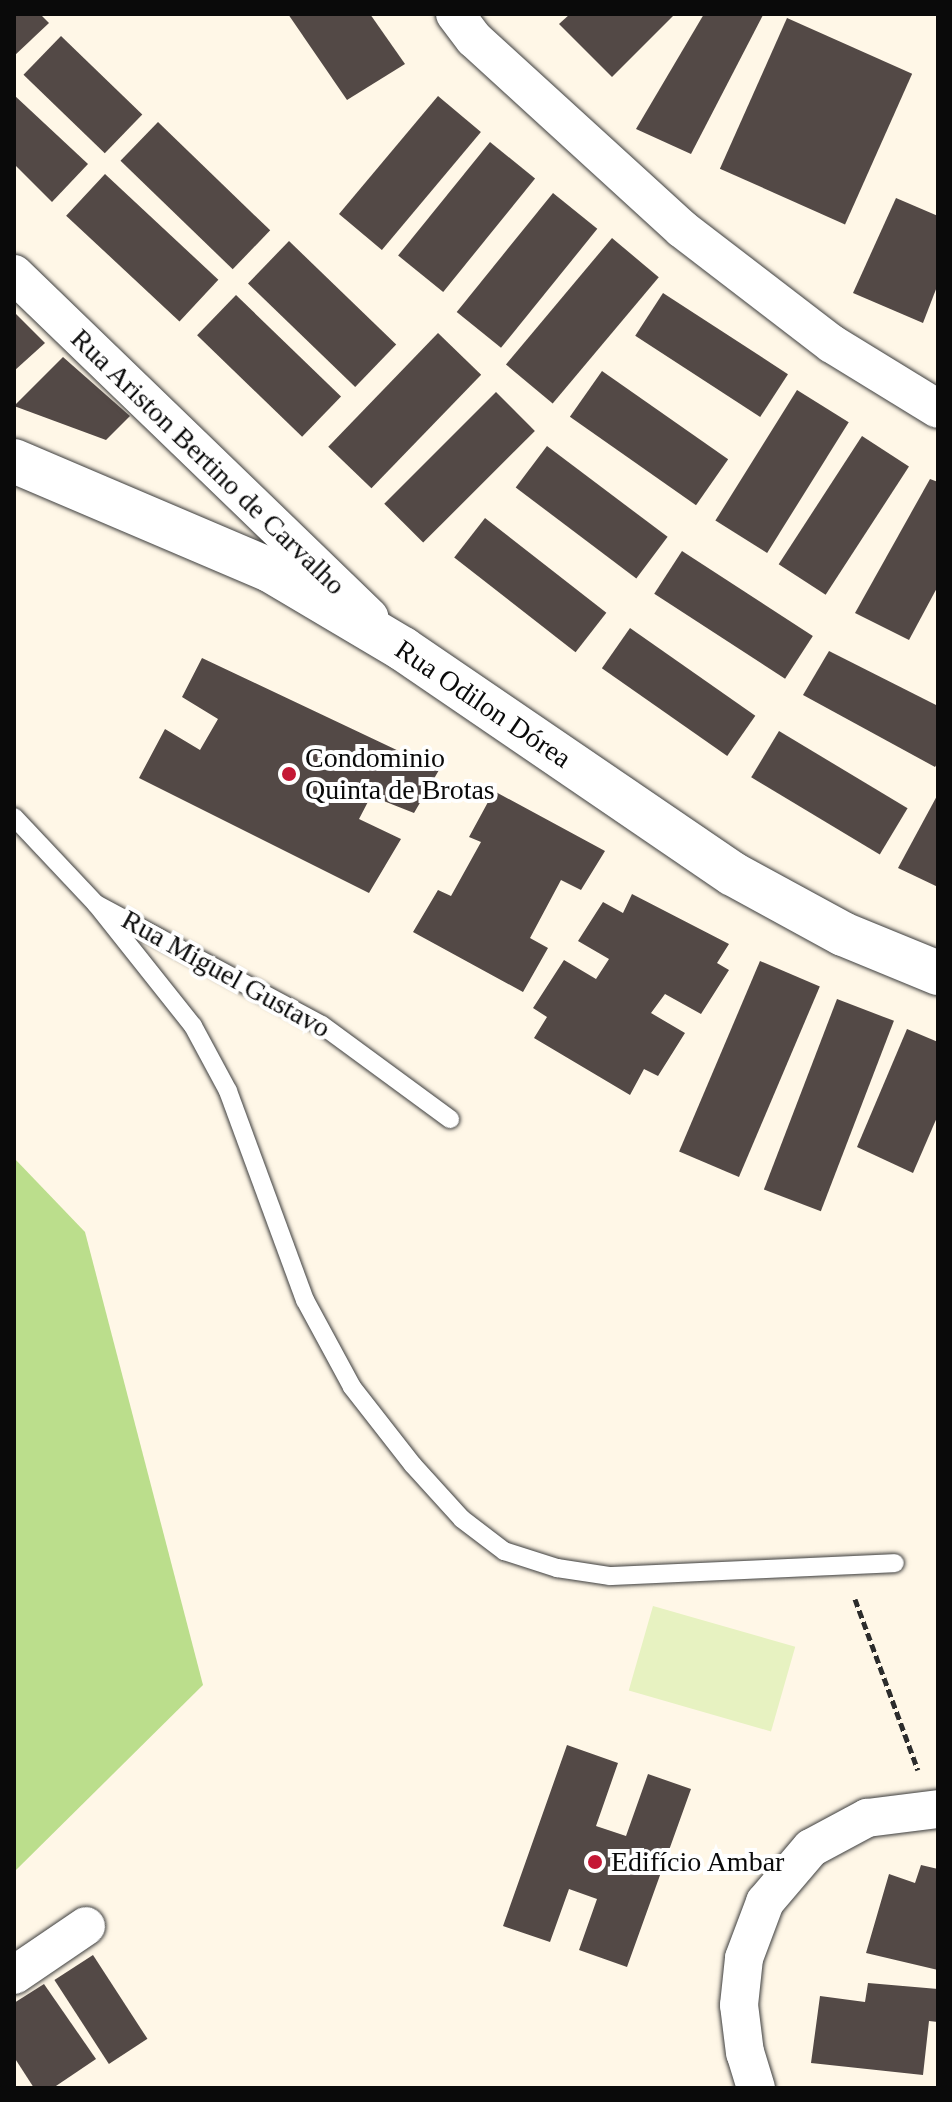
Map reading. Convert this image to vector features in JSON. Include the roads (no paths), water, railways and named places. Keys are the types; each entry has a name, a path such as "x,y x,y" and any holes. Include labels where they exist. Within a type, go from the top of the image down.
{"street":[{"path":"455,14 474,39 703,246 832,344 938,409"},
{"name":"Rua Ariston Bertino de Carvalho","path":"14,274 403,649"},
{"name":"Rua Odilon Dórea","path":"14,461 270,570 403,649 733,874 843,934 938,973"},
{"path":"756,2088 745,2053 739,2005 744,1958 765,1902 811,1848 867,1818 935,1808"},
{"path":"14,1975 86,1926"}],"lane":[{"name":"Rua Miguel Gustavo","path":"14,817 96,904 322,1025 450,1119"},
{"path":"96,904 150,969 200,1039 228,1091 305,1300 352,1387 413,1465 462,1519 504,1551 557,1568 610,1576 895,1563"}],"place":[{"name":"Condominio Quinta de Brotas","path":"289,774"},
{"name":"Edifício Ambar","path":"595,1862"}]}
